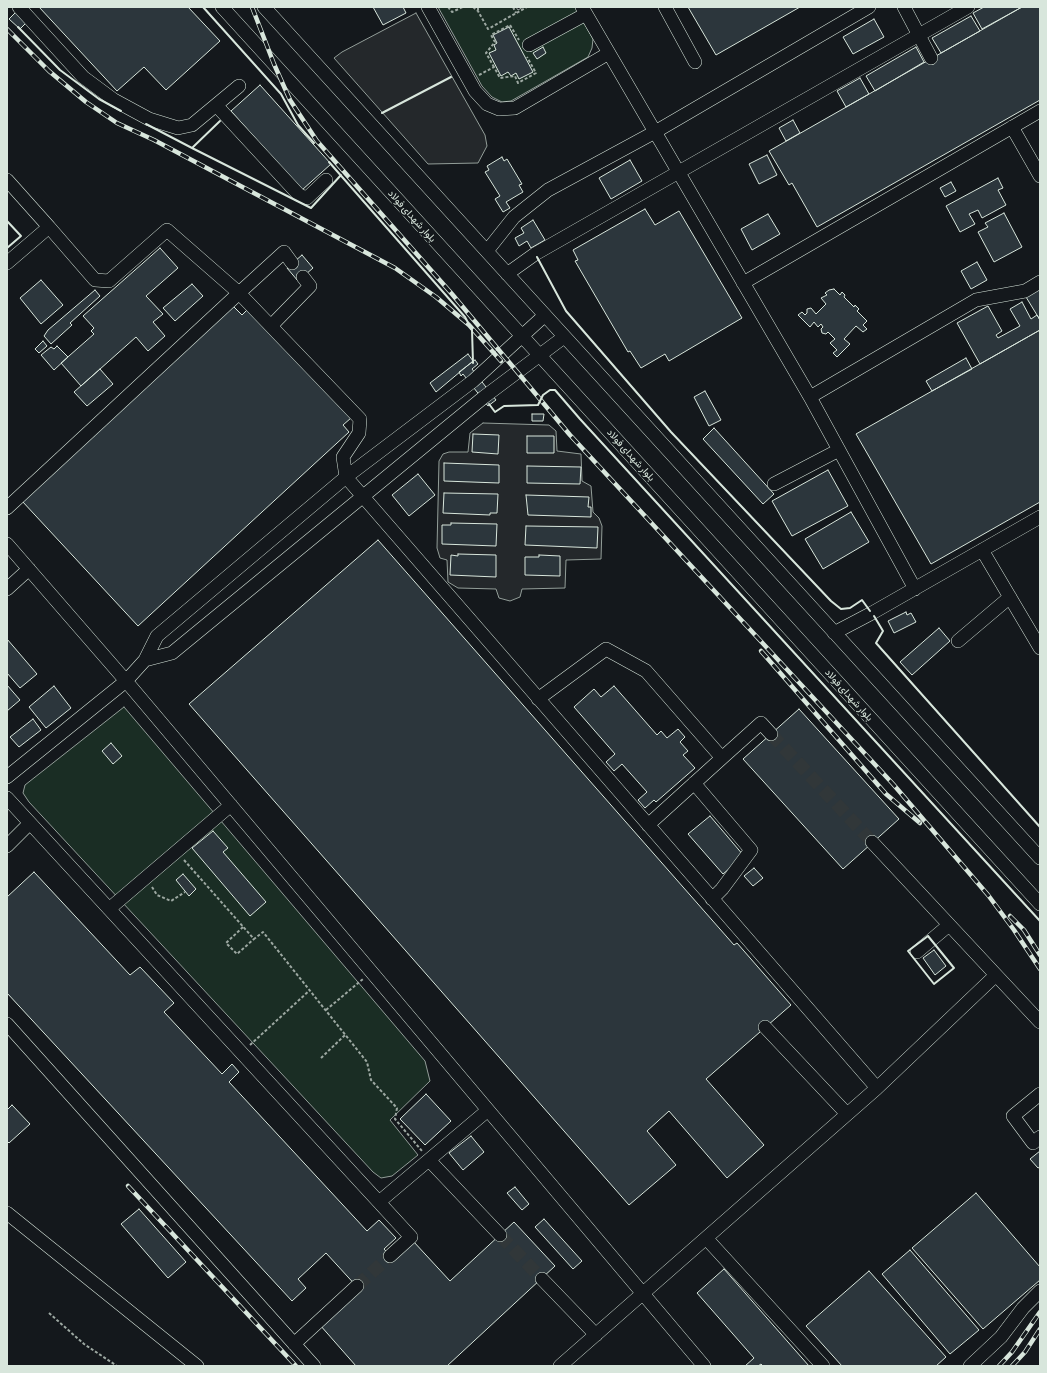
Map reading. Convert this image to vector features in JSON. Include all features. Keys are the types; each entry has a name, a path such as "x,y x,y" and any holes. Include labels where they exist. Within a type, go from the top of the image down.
{"street":[{"path":"20,7 83,76 114,100 149,119 178,128 192,125 239,86"},
{"name":"بلوار شهدای فولاد","path":"222,7 1040,904"},
{"path":"264,7 1040,858"},
{"path":"428,7 475,91 487,104 499,109 515,108 609,53"},
{"path":"665,7 695,62"},
{"path":"486,251 514,217 548,190 656,132 869,7"},
{"path":"904,7 931,58"},
{"path":"507,274 535,254 968,7"},
{"path":"526,47 584,11 810,397 915,589"},
{"path":"216,105 299,195 307,198 326,180"},
{"path":"743,283 1040,111"},
{"path":"1012,127 1040,176"},
{"path":"7,180 95,280 109,281 166,230 239,293 271,326 360,419 359,433 342,458 346,477 877,1088"},
{"path":"7,263 49,227"},
{"path":"7,508 284,252 292,263"},
{"path":"271,326 310,286 303,277"},
{"path":"810,397 976,300 1025,291 1040,282"},
{"path":"7,777 126,681 145,660 157,636 346,477 473,381 545,315"},
{"path":"145,660 172,653 484,398 564,337"},
{"path":"774,484 839,450"},
{"path":"834,633 915,589 1040,517"},
{"path":"7,544 126,681 704,1366"},
{"path":"982,550 1040,648"},
{"path":"7,589 29,569"},
{"path":"958,640 1010,597"},
{"path":"538,699 606,649 646,671 722,758"},
{"path":"648,825 761,723 771,734"},
{"path":"694,783 751,850 722,889 712,899"},
{"path":"7,798 411,1237 390,1256"},
{"path":"109,909 231,805"},
{"path":"7,846 30,823"},
{"path":"872,842 1040,1022"},
{"path":"917,952 949,924"},
{"path":"560,1366 877,1088 996,975"},
{"path":"7,1024 314,1366"},
{"path":"765,1028 847,1114"},
{"path":"1040,1094 1013,1116 1033,1143 1040,1137"},
{"path":"379,1202 488,1110"},
{"path":"429,1160 500,1235"},
{"path":"7,1213 196,1366"},
{"path":"706,1238 823,1366"},
{"path":"542,1279 596,1335"},
{"path":"294,1344 357,1286"},
{"path":"970,1366 1001,1336 1023,1308 1040,1291"}],"path":[{"path":"448,7 452,12 457,8 463,7"},
{"path":"473,7 478,11 495,42 486,53 500,78 515,76 518,83 536,73 526,47 510,25 491,34"},
{"path":"513,7 516,13"},
{"path":"488,29 527,7"},
{"path":"469,81 494,67"},
{"path":"177,851 254,939"},
{"path":"146,878 157,895 171,901 186,892"},
{"path":"243,927 226,942 237,954 263,932 367,1062 371,1080 397,1108 395,1119 429,1160"},
{"path":"326,1010 372,972"},
{"path":"241,1052 310,990"},
{"path":"321,1058 345,1035"},
{"path":"49,1313 84,1344 117,1366"}],"green space":[{"path":"438,7 516,7 518,10 523,7 575,7 593,39 592,48 588,57 511,101 502,102 492,97 482,86"},
{"path":"124,707 425,1061 430,1081 390,1120 418,1155 392,1176 381,1178 373,1172 29,802 23,793 25,785"}],"shaded area":[{"path":"416,13 485,135 487,146 478,163 428,164 334,58 342,52"},
{"path":"483,423 549,425 556,431 557,451 581,454 582,481 591,486 593,512 599,518 602,526 601,559 566,560 565,588 522,589 520,597 510,601 499,598 496,589 458,588 448,582 447,560 440,558 437,548 439,461 443,454 449,452 468,452 470,433"}],"building":[{"path":"39,7 188,7 220,41 166,90 144,67 117,91"},
{"path":"373,7 403,7 406,13 383,25"},
{"path":"688,7 800,7 716,55"},
{"path":"984,7 1022,7 982,29 973,13"},
{"path":"1022,7 1040,7 1040,100 817,227 792,183 789,185 769,151"},
{"path":"16,12 26,23 20,29 9,19"},
{"path":"971,16 980,31 941,53 932,38"},
{"path":"874,19 884,37 853,54 843,37"},
{"path":"509,27 533,72 519,79 516,73 511,76 508,72 501,76 489,53 496,50 494,45 497,43 493,35"},
{"path":"543,47 546,53 537,59 533,53"},
{"path":"916,47 924,62 875,91 866,76"},
{"path":"860,78 869,94 846,107 837,91"},
{"path":"260,85 331,164 302,190 231,111"},
{"path":"793,120 800,133 786,141 779,128"},
{"path":"767,155 777,175 759,184 749,164"},
{"path":"502,157 504,161 507,159 522,184 519,185 523,192 506,202 510,208 503,212 495,199 500,196 485,172 489,170 487,166"},
{"path":"630,160 642,181 611,199 599,178"},
{"path":"998,178 1003,188 998,190 1006,205 982,218 978,210 969,214 975,224 960,232 946,206"},
{"path":"951,182 956,191 945,197 940,188"},
{"path":"645,209 655,225 679,211 742,318 669,361 665,354 641,368 630,351 628,352 575,261 578,260 573,250"},
{"path":"1004,213 1022,247 994,262 978,232 988,227 985,223"},
{"path":"768,214 780,234 752,250 741,229"},
{"path":"533,220 545,240 531,248 527,241 519,246 515,238 524,233 521,228"},
{"path":"160,248 178,268 146,296 163,314 153,322 165,336 148,351 136,337 81,386 61,363 94,334 91,331 94,328 83,316"},
{"path":"302,255 313,268 298,281 287,268"},
{"path":"977,262 987,280 971,289 961,271"},
{"path":"41,280 63,305 41,324 20,298"},
{"path":"192,284 203,296 175,321 163,308"},
{"path":"834,289 840,295 842,292 845,295 844,297 854,307 855,305 859,309 857,311 867,321 863,325 867,329 863,332 856,326 844,339 850,344 837,357 833,353 837,350 830,343 835,339 828,332 826,334 822,333 821,329 823,327 821,324 818,327 814,322 810,327 798,315 802,312 805,315 807,313 807,309 811,308 816,314 826,304 821,298 827,295 825,293 829,290"},
{"path":"1040,289 1040,320 1026,297"},
{"path":"95,290 100,296 70,323 72,325 51,344 44,336 48,330"},
{"path":"1022,302 1031,319 1037,315 1040,320 1040,330 980,364 957,323 988,306 1002,331 996,335 998,338 1020,326 1010,309"},
{"path":"233,306 242,315 249,308 351,418 343,425 349,432 138,626 22,501"},
{"path":"1040,330 1040,502 931,564 856,434"},
{"path":"43,341 47,346 39,353 35,349"},
{"path":"57,346 68,357 54,370 41,355 51,347 54,349"},
{"path":"468,354 473,361 436,392 430,383"},
{"path":"966,358 972,369 932,391 926,381"},
{"path":"475,360 478,364 472,369 496,400 488,406 463,374 461,376 459,372"},
{"path":"100,369 113,384 87,406 74,392"},
{"path":"705,391 721,420 709,426 694,397"},
{"path":"532,414 544,414 543,421 532,421"},
{"path":"714,428 774,494 763,504 703,439"},
{"path":"473,434 499,435 498,454 472,452"},
{"path":"527,436 554,436 554,453 527,453"},
{"path":"444,463 499,465 499,483 444,481"},
{"path":"527,466 581,467 580,484 527,483"},
{"path":"828,470 848,506 792,536 772,501"},
{"path":"418,474 435,495 409,516 392,495"},
{"path":"444,493 498,494 497,513 490,513 490,515 443,513"},
{"path":"526,495 589,497 588,507 591,507 591,517 528,515"},
{"path":"851,512 869,542 823,569 805,539"},
{"path":"451,523 497,524 496,546 442,544 442,525 451,525"},
{"path":"526,526 598,527 597,548 525,545"},
{"path":"378,540 734,945 737,943 791,1005 706,1079 764,1145 727,1178 669,1111 647,1131 676,1165 629,1205 189,704"},
{"path":"458,554 496,555 496,577 450,575 451,555 458,556"},
{"path":"539,555 560,556 560,576 525,575 525,557 539,557"},
{"path":"906,612 907,615 911,613 916,622 894,633 888,621"},
{"path":"939,628 950,641 912,675 900,662"},
{"path":"7,639 37,674 20,688 7,673"},
{"path":"7,685 20,700 7,711"},
{"path":"54,686 71,708 46,728 29,707"},
{"path":"614,686 657,735 661,731 667,738 678,729 685,737 680,742 688,751 683,755 695,768 656,802 654,800 645,808 638,800 647,792 622,764 614,771 606,762 615,754 574,707 594,689 601,697"},
{"path":"799,709 899,819 843,869 743,759"},
{"path":"33,719 41,730 19,747 10,737"},
{"path":"111,743 122,756 113,764 102,751"},
{"path":"710,816 744,856 723,874 688,834"},
{"path":"213,831 228,848 223,852 266,902 250,916 192,848"},
{"path":"754,868 763,878 753,886 744,876"},
{"path":"34,872 130,975 140,967 174,1003 164,1012 222,1074 232,1064 239,1072 229,1082 367,1231 379,1220 396,1238 384,1249 393,1259 413,1241 450,1281 514,1222 555,1266 447,1366 356,1366 320,1325 359,1289 326,1253 298,1279 306,1288 292,1301 7,993 7,897"},
{"path":"183,874 196,889 189,896 176,880"},
{"path":"934,950 946,966 935,975 923,958"},
{"path":"426,1094 451,1121 425,1145 400,1119"},
{"path":"12,1105 30,1124 9,1143 7,1141 7,1110"},
{"path":"471,1136 484,1152 463,1170 449,1153"},
{"path":"1040,1151 1040,1167 1038,1168 1030,1159"},
{"path":"515,1187 529,1204 522,1210 507,1193"},
{"path":"976,1193 1040,1267 1040,1280 983,1329 912,1248"},
{"path":"139,1209 186,1262 168,1278 121,1224"},
{"path":"544,1219 582,1261 573,1269 535,1227"},
{"path":"910,1250 979,1330 950,1354 882,1274"},
{"path":"724,1269 809,1366 763,1366 761,1364 758,1366 745,1366 754,1358 697,1293"},
{"path":"869,1271 946,1357 936,1366 842,1366 806,1326"}],"tunnel":[{"path":"771,734 872,842"},
{"path":"500,1235 542,1279"},
{"path":"357,1286 390,1256"}],"railway":[{"path":"252,7 290,100 317,141 452,294 570,435 893,784 988,895 1040,969"},
{"path":"7,29 49,71 86,102 117,123 154,140 395,268 436,297 469,325 501,361"},
{"path":"761,651 886,794 920,823"},
{"path":"1010,916 1024,930 1040,955"},
{"path":"128,1186 296,1366"},
{"path":"999,1366 1012,1352 1040,1312"},
{"path":"1012,1366 1025,1352 1040,1329"}],"wall":[{"path":"203,7 281,94 298,125 314,143"},
{"path":"18,27 60,70 99,99 121,111"},
{"path":"382,113 451,77"},
{"path":"220,121 192,148 311,208 341,175"},
{"path":"146,124 192,148"},
{"path":"329,162 465,317 472,330 473,363"},
{"path":"7,221 21,236 7,248"},
{"path":"537,257 566,311 671,432 831,601 841,609 850,608 862,600 870,611"},
{"path":"489,404 495,412 504,406 538,405 543,395 550,390 555,390 1040,921"},
{"path":"874,616 883,631 876,643 1040,827"},
{"path":"928,936 954,968 934,984 908,951 928,936"}]}
